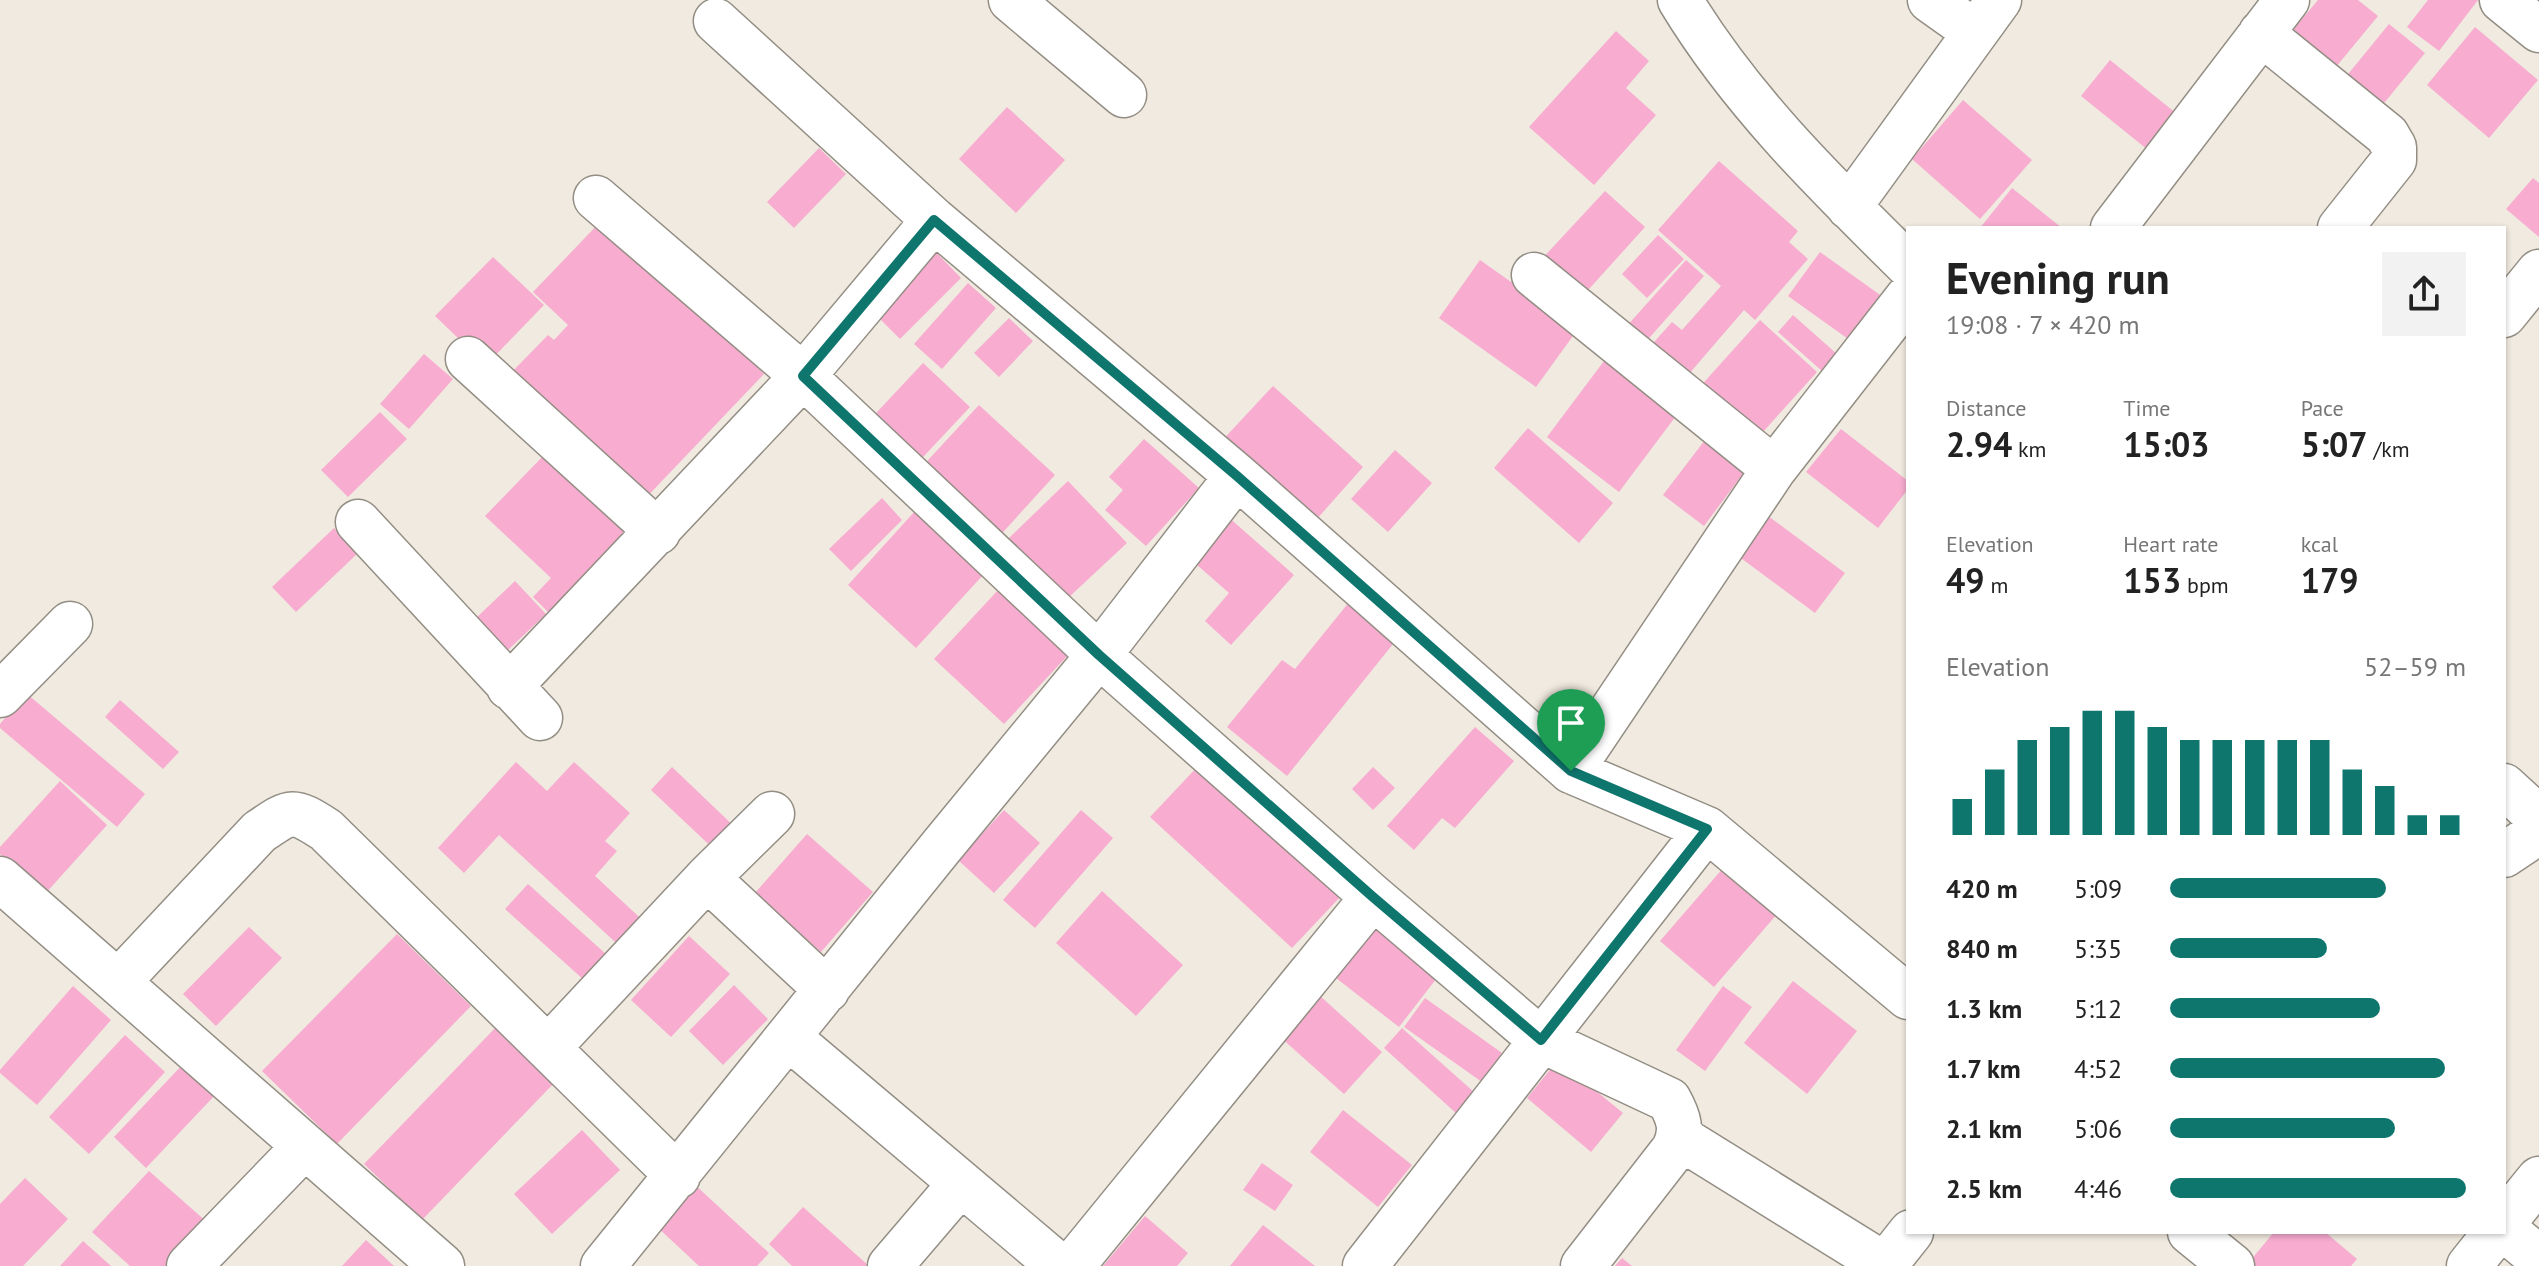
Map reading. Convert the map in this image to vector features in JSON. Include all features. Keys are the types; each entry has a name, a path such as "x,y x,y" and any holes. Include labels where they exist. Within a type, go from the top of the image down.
{"street":[{"path":"1011,0 1124,95"},
{"path":"1680,0 1707,44 1753,105 1906,263"},
{"path":"1849,207 1987,16 1930,0"},
{"path":"2502,0 2539,30"},
{"path":"2132,222 2274,16 2387,135 2394,147 2394,160 2342,226"},
{"path":"716,21 934,220 1237,476 1571,771 1707,829 1906,995"},
{"path":"596,198 803,376 1099,655 1373,897 1541,1040 1669,1100 1687,1142 1885,1266 1909,1234"},
{"path":"509,687 803,376 934,220"},
{"path":"2506,313 2539,272"},
{"path":"1534,275 1774,469"},
{"path":"1571,771 1774,469 1906,300"},
{"path":"468,359 658,532"},
{"path":"603,1266 1099,655 1237,476"},
{"path":"358,522 540,718"},
{"path":"0,695 70,624"},
{"path":"2506,788 2539,818"},
{"path":"118,982 259,832 282,816 302,814 326,830 678,1176"},
{"path":"548,1048 707,878 772,814"},
{"path":"1378,1261 1541,1040 1707,829"},
{"path":"2506,854 2539,832"},
{"path":"707,878 827,990"},
{"path":"0,879 442,1266"},
{"path":"1072,1266 1373,897"},
{"path":"788,1037 1059,1266"},
{"path":"1583,1266 1674,1149 1681,1134"},
{"path":"189,1266 305,1146"},
{"path":"2506,1220 2539,1179"},
{"path":"890,1266 961,1183"},
{"path":"2506,1231 2539,1258"},
{"path":"2469,1266 2494,1234"}],"building":[{"path":"2318,0 2358,0 2378,16 2331,73 2287,37"},
{"path":"2428,0 2478,0 2439,51 2407,27"},
{"path":"2389,24 2425,53 2376,113 2340,84"},
{"path":"2475,27 2538,80 2489,138 2427,85"},
{"path":"1616,31 1649,61 1626,88 1656,115 1594,185 1529,127"},
{"path":"2110,60 2177,114 2148,150 2081,96"},
{"path":"1963,100 2032,160 1980,219 1912,159"},
{"path":"1007,107 1065,160 1016,213 959,159"},
{"path":"819,148 846,174 794,228 767,202"},
{"path":"1719,161 1798,231 1789,242 1808,259 1755,320 1744,310 1682,382 1646,351 1672,322 1682,330 1721,286 1658,230"},
{"path":"2533,178 2539,183 2539,237 2506,209"},
{"path":"2012,188 2060,226 1982,226"},
{"path":"1605,191 1645,227 1580,299 1539,262"},
{"path":"603,219 764,374 639,505 506,378 548,335 554,340 568,325 533,292"},
{"path":"1658,235 1684,259 1647,298 1622,274"},
{"path":"927,243 961,278 900,339 866,305"},
{"path":"1820,252 1883,297 1851,341 1788,296"},
{"path":"493,257 544,305 486,365 435,316"},
{"path":"1480,260 1578,329 1536,387 1439,318"},
{"path":"1686,260 1704,276 1643,345 1625,328"},
{"path":"968,283 996,308 942,369 914,344"},
{"path":"1793,315 1838,355 1823,372 1778,332"},
{"path":"1009,318 1033,341 999,377 974,353"},
{"path":"1760,320 1817,372 1754,442 1697,390"},
{"path":"424,354 453,379 409,429 380,404"},
{"path":"1604,361 1676,416 1619,492 1547,437"},
{"path":"923,363 970,407 910,471 863,427"},
{"path":"1273,386 1363,467 1308,529 1217,446"},
{"path":"979,405 1055,475 994,542 917,472"},
{"path":"380,412 407,439 348,497 321,470"},
{"path":"1528,428 1613,503 1579,543 1494,468"},
{"path":"1841,429 1906,479 1906,492 1878,528 1806,472"},
{"path":"1708,436 1748,467 1704,526 1663,495"},
{"path":"1144,439 1199,488 1146,546 1105,510 1123,490 1109,477"},
{"path":"1395,450 1432,483 1388,532 1351,499"},
{"path":"546,453 630,532 551,615 533,597 551,578 485,516"},
{"path":"1068,481 1127,543 1067,599 1009,538"},
{"path":"882,498 902,520 851,571 829,549"},
{"path":"915,511 984,574 916,648 848,585"},
{"path":"1764,513 1845,573 1815,613 1734,553"},
{"path":"1226,515 1294,575 1231,645 1205,621 1229,593 1188,557"},
{"path":"334,528 358,553 296,612 272,587"},
{"path":"515,581 546,614 507,651 475,619"},
{"path":"1000,588 1070,653 1004,724 934,659"},
{"path":"1350,601 1397,639 1287,776 1227,727 1282,660 1295,669"},
{"path":"26,693 145,794 117,827 0,728"},
{"path":"120,700 179,752 163,769 105,717"},
{"path":"1475,727 1514,761 1455,828 1442,818 1414,850 1387,826"},
{"path":"516,762 547,791 574,762 630,813 605,841 617,851 595,876 650,927 627,953 499,835 464,873 438,848"},
{"path":"1200,764 1342,895 1292,948 1150,817"},
{"path":"672,767 740,832 719,854 651,790"},
{"path":"1373,767 1395,788 1373,810 1352,789"},
{"path":"60,781 107,825 45,894 0,854 0,847"},
{"path":"1004,810 1040,843 994,893 958,860"},
{"path":"1081,810 1113,838 1035,928 1003,900"},
{"path":"807,834 873,892 821,952 755,893"},
{"path":"1724,867 1778,913 1714,987 1660,941"},
{"path":"528,884 617,964 594,989 505,909"},
{"path":"1102,891 1183,965 1136,1016 1056,943"},
{"path":"1369,919 1440,974 1399,1027 1327,971"},
{"path":"249,927 282,958 216,1026 183,994"},
{"path":"397,934 471,1006 337,1144 262,1071"},
{"path":"689,936 730,974 671,1037 631,1000"},
{"path":"1793,981 1857,1031 1807,1094 1744,1043"},
{"path":"734,985 768,1019 723,1065 689,1031"},
{"path":"1308,985 1382,1052 1344,1094 1270,1028"},
{"path":"73,986 111,1020 37,1105 0,1070"},
{"path":"1723,986 1752,1007 1705,1071 1676,1050"},
{"path":"1425,998 1502,1053 1482,1082 1404,1027"},
{"path":"500,1023 558,1079 422,1220 364,1164"},
{"path":"1402,1028 1475,1093 1457,1114 1384,1048"},
{"path":"125,1035 165,1072 89,1154 49,1117"},
{"path":"1558,1060 1623,1113 1591,1152 1527,1098"},
{"path":"186,1061 218,1092 146,1168 114,1137"},
{"path":"1343,1110 1412,1165 1378,1207 1310,1152"},
{"path":"582,1130 620,1170 552,1234 514,1194"},
{"path":"1262,1163 1293,1185 1275,1211 1243,1190"},
{"path":"149,1171 208,1223 170,1266 130,1266 92,1232"},
{"path":"25,1178 68,1219 23,1266 0,1266 0,1204"},
{"path":"693,1183 769,1253 757,1266 699,1266 655,1225"},
{"path":"803,1207 869,1266 792,1266 769,1244"},
{"path":"1145,1216 1188,1253 1177,1266 1103,1266"},
{"path":"1263,1225 1315,1266 1230,1266"},
{"path":"2272,1234 2327,1234 2357,1259 2351,1266 2246,1266"},
{"path":"366,1240 394,1266 342,1266"},
{"path":"83,1241 111,1266 60,1266"},
{"path":"1622,1258 1632,1266 1615,1266"}],"route":[{"path":"934,220 1237,476 1571,771 1707,829 1541,1040 1373,897 1099,655 803,376 934,220"}]}
